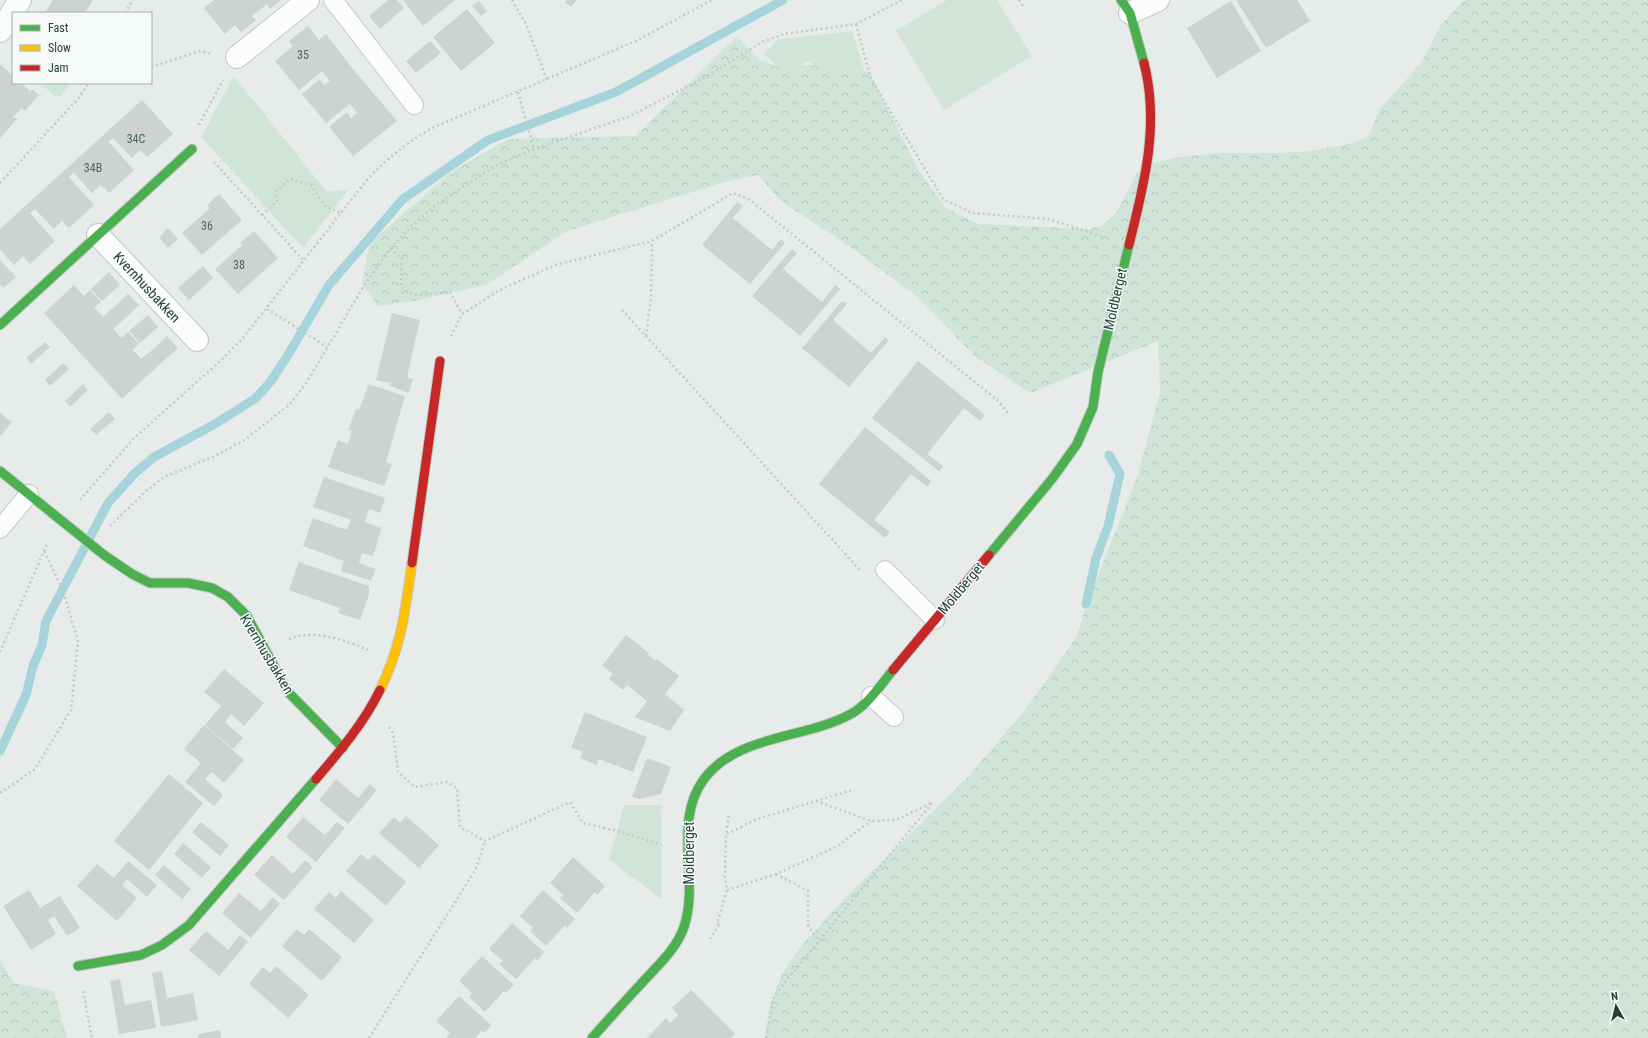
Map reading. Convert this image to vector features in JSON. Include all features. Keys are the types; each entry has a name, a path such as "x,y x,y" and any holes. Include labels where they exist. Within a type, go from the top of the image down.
{"street":[{"path":"12,12 20,0"},
{"path":"237,57 308,0"},
{"name":"Moldberget","path":"592,1038 667,958 678,941 688,914 688,830 690,808 704,779 716,765 728,756 745,749 833,723 850,714 870,696 935,620 1052,479 1077,444 1093,407 1098,372 1146,176 1150,143 1152,111 1146,72 1125,7 1158,0"},
{"path":"0,31 12,12"},
{"path":"0,325 192,149"},
{"name":"Kvernhusbakken","path":"98,235 197,340"},
{"path":"78,966 141,955 162,945 189,925 343,748 373,704 392,665 403,628 440,361"},
{"name":"Kvernhusbakken","path":"0,470 104,555 132,574 150,583 188,583 212,588 228,597 247,616 288,692 343,748"}],"lane":[{"path":"333,0 414,105"},
{"path":"0,529 29,494"},
{"path":"885,570 935,620"},
{"path":"870,696 894,717"}],"path":[{"path":"126,12 133,0"},
{"path":"512,0 526,24 547,80"},
{"path":"75,505 134,438 217,364 267,309 340,213 385,161 406,143 432,128 638,40 712,0"},
{"path":"108,528 147,490 164,477 215,456 243,441 289,405 307,382 363,287 390,249 410,227 438,204 495,166 534,149 630,116 704,78 762,42 784,34 856,24 902,0"},
{"path":"1019,0 1023,6"},
{"path":"856,24 871,79 943,199 972,213 1049,219 1110,240"},
{"path":"152,67 200,51 210,53 215,58"},
{"path":"198,129 224,77"},
{"path":"0,183 77,100 88,84"},
{"path":"518,92 534,149"},
{"path":"212,160 304,261"},
{"path":"262,215 277,201 276,192 290,179 311,185 324,205 340,213"},
{"path":"440,361 462,314 498,291 555,265 652,240 732,193 750,200 997,400 1008,412"},
{"path":"646,337 651,297 652,240"},
{"path":"390,249 402,258 401,287 415,295 450,292 462,314"},
{"path":"267,309 327,347"},
{"path":"622,310 863,574"},
{"path":"0,652 47,543"},
{"path":"0,793 35,769 71,710 78,641 63,591 44,550"},
{"path":"301,635 323,635 374,653"},
{"path":"373,704 393,733 398,772 415,787 447,782 457,788 460,827 485,841"},
{"path":"726,835 757,819 814,800 852,790"},
{"path":"766,1038 774,996 934,802 896,820 871,821 814,800"},
{"path":"485,841 570,802 583,823 622,832 666,847"},
{"path":"720,923 717,924 727,890 725,878 726,835 730,814"},
{"path":"727,890 776,874 836,847 871,821"},
{"path":"369,1038 476,869 485,841"},
{"path":"776,874 808,891 808,925 819,942"},
{"path":"78,966 92,1038"}],"green space":[{"path":"947,0 997,0 1032,56 944,110 896,31"},
{"path":"1464,0 1648,0 1648,1038 765,1038 770,1005 782,974 802,945 846,897 965,780 1025,710 1076,638 1085,609 1138,474 1160,392 1158,341 1030,393 975,356 914,294 843,242 781,201 758,175 728,181 567,231 486,285 414,301 378,306 362,284 370,243 451,172 508,139 635,136 737,36 759,60 776,66 840,64 870,73 917,168 946,208 978,224 1090,229 1103,225 1116,213 1137,173 1148,164 1180,157 1217,153 1279,153 1311,151 1357,142 1369,135 1379,110 1421,63 1441,25"},
{"path":"852,31 865,73 834,74 806,61 792,77 763,54 779,39"},
{"path":"234,76 327,192 349,189 303,248 201,137"},
{"path":"41,84 69,84 61,96 55,97"},
{"path":"624,805 661,805 662,900 609,859"},
{"path":"0,960 14,983 54,991 67,1038 0,1038"}],"building":[{"path":"53,0 93,0 86,12 46,12"},
{"path":"214,0 281,0 270,9 267,4 252,16 256,20 241,32 235,25 225,34 204,8"},
{"path":"388,0 397,0 404,8 380,29 369,16"},
{"path":"403,0 455,0 423,26"},
{"path":"567,0 577,0 571,7 565,2"},
{"path":"1236,0 1297,0 1310,21 1266,48"},
{"path":"479,1 487,11 481,16 472,6"},
{"path":"1231,1 1261,51 1217,78 1187,28"},
{"path":"467,9 495,43 461,71 433,37"},
{"path":"308,26 319,40 326,34 352,68 397,121 353,156 329,127 347,112 351,118 357,113 350,104 326,123 302,94 320,79 324,85 330,81 322,71 299,90 275,61 293,46 289,41"},
{"path":"430,41 441,53 416,73 406,61"},
{"path":"0,64 12,75 12,84 22,84 30,91 32,89 39,95 25,111 22,108 13,117 17,119 0,138"},
{"path":"142,100 173,134 147,157 140,150 132,158 113,138 109,142 134,170 109,193 101,185 92,193 74,173 69,177 94,205 69,228 62,221 54,229 35,209 30,213 55,241 30,264 23,256 14,265 0,249 0,229"},
{"path":"219,194 242,220 202,255 182,233 210,208 207,205"},
{"path":"737,202 743,206 733,218 772,250 781,239 785,243 750,284 702,245"},
{"path":"168,228 178,239 168,248 159,237"},
{"path":"254,231 278,258 238,294 215,269 242,245 240,243"},
{"path":"792,249 797,253 783,269 822,302 835,285 840,289 800,336 752,296"},
{"path":"0,260 16,277 3,288 0,285"},
{"path":"203,266 213,278 189,300 178,288"},
{"path":"109,272 120,285 102,301 91,289"},
{"path":"74,285 84,296 90,290 101,302 94,307 103,317 128,294 139,305 113,329 122,338 128,332 139,344 133,350 141,359 148,353 159,365 122,399 44,313"},
{"path":"842,301 847,304 833,320 871,353 885,337 889,340 849,387 802,348"},
{"path":"392,313 420,320 407,377 413,379 409,393 390,386 391,383 376,380"},
{"path":"148,315 158,327 140,343 129,331"},
{"path":"167,336 178,348 159,365 149,353"},
{"path":"45,342 50,347 31,364 26,358"},
{"path":"918,361 985,415 980,421 964,408 927,454 943,466 939,471 872,418"},
{"path":"63,363 69,369 50,386 45,380"},
{"path":"83,384 88,390 70,407 65,401"},
{"path":"369,384 405,396 386,462 392,464 384,486 328,467 338,440 348,444 352,431 348,430 356,409 359,410"},
{"path":"109,412 115,419 96,435 90,429"},
{"path":"0,413 12,422 1,436 0,435"},
{"path":"865,427 931,481 927,487 911,474 874,520 890,532 885,538 819,484"},
{"path":"324,477 385,498 380,513 369,509 365,522 382,528 373,556 362,553 359,563 376,569 371,581 341,571 344,561 303,546 313,518 347,530 351,520 313,507"},
{"path":"299,562 369,586 369,595 360,620 338,613 340,608 289,590"},
{"path":"626,635 649,653 648,655 656,661 657,659 679,676 665,694 684,710 670,731 635,717 647,701 627,685 623,690 609,679 613,674 602,666"},
{"path":"224,669 264,703 244,726 231,714 225,722 243,738 233,749 205,725 221,706 204,692"},
{"path":"585,712 647,737 633,772 599,759 597,765 580,758 583,752 571,748"},
{"path":"204,725 244,760 224,783 212,772 205,779 223,795 214,806 185,782 201,763 184,749"},
{"path":"647,758 671,767 661,794 639,799 632,797"},
{"path":"169,774 203,803 149,870 114,841"},
{"path":"336,779 358,798 370,784 377,790 348,824 319,800"},
{"path":"406,816 439,845 419,868 379,833 394,817 400,823"},
{"path":"303,817 325,835 337,822 345,828 316,862 286,837"},
{"path":"201,822 229,845 220,856 192,832"},
{"path":"183,843 211,867 202,878 174,854"},
{"path":"361,854 368,860 374,854 406,882 386,906 346,871"},
{"path":"272,855 293,874 305,860 313,867 284,900 254,875"},
{"path":"573,857 605,886 597,895 595,892 577,913 560,898 563,895 550,883"},
{"path":"128,861 157,885 147,897 127,879 122,885 137,898 117,921 77,886 97,864 114,878"},
{"path":"164,865 191,889 182,899 155,875"},
{"path":"29,890 40,908 60,896 80,928 67,936 54,916 48,920 56,934 31,950 3,906"},
{"path":"543,890 575,919 567,928 565,925 546,946 530,931 533,928 520,916"},
{"path":"341,891 374,920 354,943 314,909 329,892 336,898"},
{"path":"239,893 261,911 273,897 280,904 251,938 222,913"},
{"path":"512,923 544,952 537,961 535,958 516,979 499,964 503,961 489,949"},
{"path":"297,929 304,935 309,929 342,957 322,981 282,946"},
{"path":"206,931 228,950 240,935 248,942 219,976 189,950"},
{"path":"482,956 514,985 506,993 504,991 485,1012 469,997 472,993 459,981"},
{"path":"276,966 309,995 288,1018 249,984 263,967 270,973"},
{"path":"162,971 167,998 193,993 198,1020 161,1027 152,973"},
{"path":"120,979 125,1005 151,1000 156,1028 119,1034 110,981"},
{"path":"691,990 735,1034 731,1038 647,1038 666,1018 670,1023 678,1015 672,1008"},
{"path":"459,996 491,1025 484,1033 481,1031 475,1038 448,1038 446,1037 450,1033 436,1021"},
{"path":"220,1030 221,1038 199,1038 198,1034"}],"waterway":[{"path":"0,751 26,695 33,666 42,645 46,621 108,503 135,473 154,457 215,424 256,398 271,381 288,355 329,285 403,199 488,140 616,92 783,0"},
{"path":"1086,604 1096,558 1108,526 1120,474 1109,455"}],"traffic: fast":[{"path":"1121,0 1130,13 1144,63"},
{"path":"0,325 192,149"},
{"path":"989,555 1052,479 1077,444 1093,407 1098,372 1129,245"},
{"path":"0,471 104,555 132,574 150,583 188,583 212,588 228,597 247,616 288,692 343,748"},
{"path":"592,1038 666,957 681,935 688,909 688,832 690,814 695,796 704,779 718,765 734,754 752,746 831,723 856,711 878,689 893,670"},
{"path":"78,966 141,955 162,945 189,925 316,779"}],"traffic: slow":[{"path":"380,690 393,658 402,628 412,563"}],"traffic: jam":[{"path":"1129,245 1145,177 1150,132 1151,109 1149,86 1144,63"},
{"path":"412,563 440,361"},
{"path":"893,670 989,555"},
{"path":"316,779 343,747 367,714 380,690"}]}
